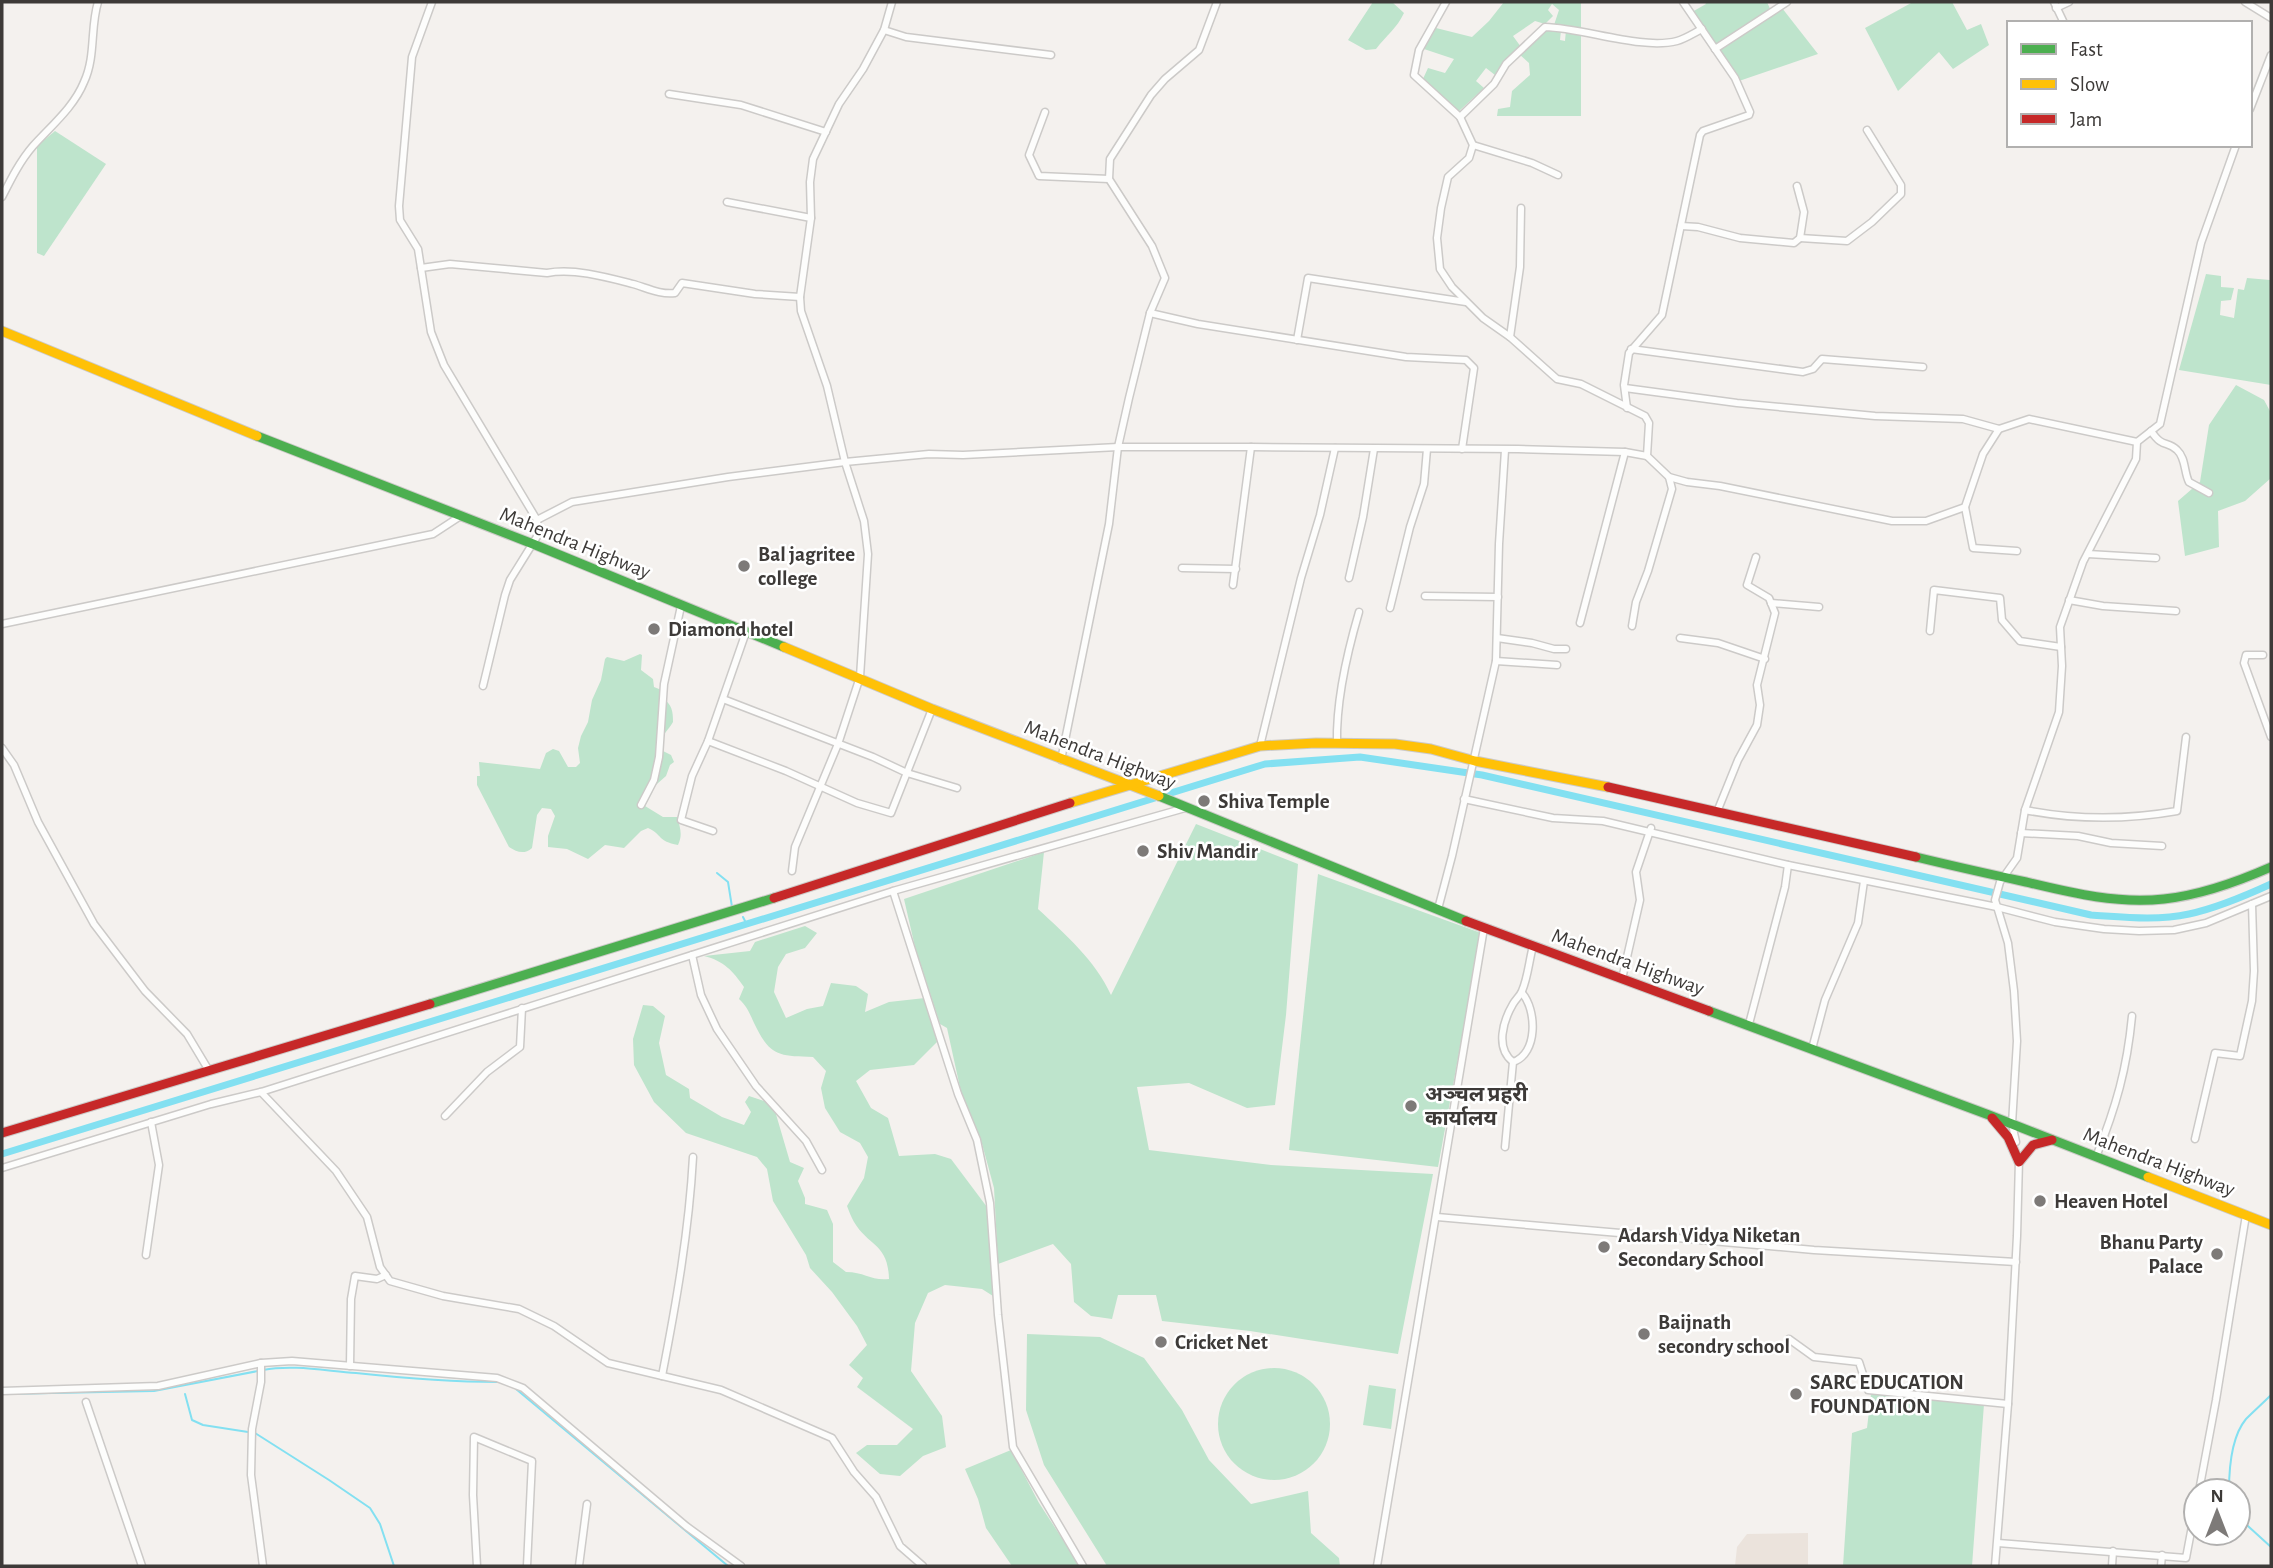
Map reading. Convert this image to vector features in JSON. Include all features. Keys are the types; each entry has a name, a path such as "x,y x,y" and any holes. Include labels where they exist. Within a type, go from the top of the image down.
{"main road":[{"name":"Mahendra Highway","path":"2,331 216,420 533,544 932,709 1061,760 1130,783 1485,928 2056,1140 2271,1225"},
{"path":"2,1133 753,905 1130,783 1260,746 1395,744 1431,749 1474,764 1567,778 2091,897 2146,900 2181,897 2233,883 2271,867"},
{"path":"1989,1115 2008,1137 2019,1162 2033,1145 2056,1140"}],"street":[{"path":"2,197 14,172 31,148 64,113 83,85 91,65 98,2"},
{"path":"432,2 412,57 400,220 418,249 431,332 444,365 537,520 538,535 510,580 505,595 482,686"},
{"path":"792,871 795,847 838,744 860,677 868,554 864,521 845,462 827,386 801,311 800,297 811,218 810,182 813,159 839,104 863,69 884,30 892,2"},
{"path":"1061,760 1110,524 1118,447 1150,313 1165,278 1152,246 1109,179 1110,159 1151,95 1199,50 1217,2"},
{"path":"1446,2 1419,50 1414,75 1460,117 1474,145 1531,163 1558,175"},
{"path":"1627,408 1626,363 1631,349 1662,315 1700,135 1703,131 1749,115 1750,112 1735,78 1683,2"},
{"path":"1715,48 1787,2"},
{"path":"2063,21 2055,5 2069,2"},
{"path":"2245,2 2271,18"},
{"path":"1460,117 1494,84 1506,64 1545,27 1562,27 1627,40 1665,43 1678,41 1702,29"},
{"path":"884,30 906,37 1051,55"},
{"path":"2252,103 2271,55"},
{"path":"668,94 741,106 826,132"},
{"path":"1045,111 1029,155 1039,176 1109,179"},
{"path":"1800,238 1847,241 1901,194 1901,185 1867,130"},
{"path":"1474,145 1469,158 1448,177 1437,238 1440,269 1452,287 1483,318 1510,337 1557,379 1581,384 1648,419 1647,456"},
{"path":"1996,1566 2008,1404 2019,1162 2012,1124 2017,1041 2014,990 2008,943 1996,904 1998,887 2017,858 2025,810 2059,712 2060,627 2088,554 2136,459 2137,442 2160,424 2201,243 2235,147"},
{"path":"1681,226 1698,227 1740,238 1794,243 1800,238 1804,212 1797,186"},
{"path":"727,202 811,218"},
{"path":"1510,337 1520,267 1521,208"},
{"path":"421,268 450,264 547,272 563,270 628,283 667,295 676,293 682,283 755,294 800,297"},
{"path":"1297,340 1308,278 1468,302"},
{"path":"1150,313 1198,324 1406,357 1466,360 1474,368 1462,449"},
{"path":"1631,349 1803,372 1813,369 1822,359 1923,368"},
{"path":"1625,388 1737,403 1875,416 1963,419 1999,429 2029,419 2137,442"},
{"path":"1999,429 1983,453 1965,507 1973,548 2017,551"},
{"path":"2151,431 2159,443 2177,449 2189,482 2209,494"},
{"path":"537,520 572,502 845,462 929,454 963,455 1118,447 1625,452 1647,456 1669,477 1672,489 1636,602 1632,626"},
{"path":"1233,585 1251,447"},
{"path":"1260,746 1301,578 1321,514 1335,448"},
{"path":"1349,578 1363,517 1374,449"},
{"path":"1390,608 1407,538 1424,484 1427,449"},
{"path":"1438,909 1496,661 1505,450"},
{"path":"1580,623 1625,452"},
{"path":"1669,477 1892,521 1926,521 1965,507"},
{"path":"2,624 433,534 460,516"},
{"path":"2088,554 2156,558"},
{"path":"1717,811 1738,760 1757,725 1760,705 1757,685 1774,613 1769,598 1747,585 1756,557"},
{"path":"1182,568 1236,569"},
{"path":"1930,631 1934,590 1973,594 2000,598 2002,620 2020,641 2061,647"},
{"path":"1424,596 1498,597"},
{"path":"2069,600 2103,606 2176,611"},
{"path":"1771,603 1819,607"},
{"path":"641,805 654,780 659,757 664,684 681,606"},
{"path":"1337,743 1336,725 1351,639 1360,612"},
{"path":"713,831 681,820 692,776 708,741 746,632"},
{"path":"1497,638 1566,649"},
{"path":"1680,638 1718,643 1765,659"},
{"path":"2263,655 2246,655 2244,663 2271,737"},
{"path":"1496,661 1557,665"},
{"path":"723,699 873,757 907,773 957,788"},
{"path":"708,741 821,786 856,803 891,813 932,709"},
{"path":"2025,810 2059,817 2108,819 2146,817 2177,811 2186,737"},
{"path":"2,748 14,765 38,822 94,924 145,991 187,1034 208,1069"},
{"path":"1464,799 1553,818 1603,821 1650,830 1788,865 1996,904 2055,922 2139,931 2174,930 2206,923 2271,896"},
{"path":"2,1168 151,1122 261,1092 893,891 1184,806"},
{"path":"1622,979 1640,900 1636,872 1650,830"},
{"path":"2021,833 2078,836 2110,842 2162,846"},
{"path":"1749,1024 1786,887 1788,865"},
{"path":"1811,1050 1825,1000 1858,923 1864,881"},
{"path":"893,891 958,1094 977,1140 990,1203 998,1315 1013,1447 1083,1566"},
{"path":"2195,1139 2215,1052 2240,1056 2252,1001 2255,971 2252,904"},
{"path":"1377,1566 1485,928"},
{"path":"1513,1062 1507,1057 1502,1037 1504,1021 1514,1001 1522,993 1533,946"},
{"path":"692,955 701,995 716,1029 756,1086 806,1141 822,1170"},
{"path":"1513,1062 1522,1057 1533,1027 1528,1000 1522,993"},
{"path":"445,1116 487,1072 520,1046 522,1008"},
{"path":"2096,1157 2116,1106 2129,1050 2132,1016"},
{"path":"1505,1147 1513,1062"},
{"path":"261,1092 335,1171 367,1217 380,1267 390,1281 443,1296 519,1309 554,1326 608,1363 721,1390 832,1438 854,1472 876,1497 900,1546 923,1566"},
{"path":"146,1255 159,1166 151,1122"},
{"path":"662,1376 678,1296 693,1157"},
{"path":"2202,1477 2245,1215"},
{"path":"1437,1217 1814,1250 2016,1262"},
{"path":"350,1366 351,1298 355,1276 377,1279 386,1275"},
{"path":"1789,1339 1814,1357 1859,1362 1868,1390 2008,1404"},
{"path":"2,1391 158,1387 261,1363 292,1361 497,1378 523,1388 686,1526 741,1566"},
{"path":"261,1363 252,1429 251,1475 263,1566"},
{"path":"86,1402 142,1566"},
{"path":"477,1566 473,1495 474,1437 532,1461 527,1566"},
{"path":"579,1566 587,1504"},
{"path":"1998,1543 2113,1550 2186,1558"},
{"path":"2186,1566 2188,1547"},
{"path":"2112,1566 2113,1550"},
{"path":"2161,1566 2162,1556"}],"shaded area":[{"path":"1808,1533 1808,1566 1735,1566 1737,1547 1747,1534"}],"green space":[{"path":"1373,2 1392,2 1404,13 1395,28 1376,49 1366,50 1348,40"},
{"path":"1504,2 1581,2 1581,29 1554,25 1559,10 1552,4 1548,10 1553,16 1545,24 1535,21 1513,36 1521,47 1495,75 1486,68 1476,81 1484,88 1458,112 1422,81 1428,68 1445,73 1454,59 1424,49 1436,28 1472,37"},
{"path":"1705,2 1767,2 1771,11 1716,48 1692,12 1706,4"},
{"path":"1913,2 1952,2 1967,30 1981,24 1989,45 1953,69 1939,52 1898,91 1865,28"},
{"path":"1782,8 1818,54 1739,81 1717,49"},
{"path":"1548,29 1561,30 1560,40 1565,41 1566,30 1581,33 1581,116 1497,116 1498,109 1510,107 1512,91 1530,75 1529,63 1519,54"},
{"path":"55,131 106,164 44,256 37,253 37,146"},
{"path":"2206,274 2221,276 2221,287 2234,288 2231,300 2221,301 2220,315 2234,318 2238,289 2244,290 2247,278 2270,280 2271,385 2179,370"},
{"path":"2236,385 2264,400 2271,413 2271,478 2245,501 2218,511 2219,547 2185,556 2178,501 2200,482 2209,425"},
{"path":"640,654 641,670 653,679 654,687 664,691 663,698 670,706 673,718 661,746 674,762 666,776 649,791 653,791 645,806 663,817 677,817 681,834 678,845 663,840 648,828 641,831 624,848 605,845 588,859 567,849 548,847 548,836 555,816 551,809 542,808 537,815 532,848 520,852 509,847 477,785 477,776 480,776 479,762 540,769 546,753 553,749 559,751 568,767 576,767 580,763 578,748 581,736 588,722 605,659 607,657 624,661"},
{"path":"1196,824 1298,864 1286,1015 1275,1105 1247,1108 1189,1083 1137,1087 1149,1150 1271,1165 1433,1174 1398,1354 1250,1331 1162,1321 1156,1295 1118,1295 1112,1319 1091,1316 1074,1302 1071,1264 1053,1244 998,1264 994,1188 981,1140 961,1092 947,1028 940,1024 915,947 904,899 1044,852 1038,909 1088,959 1111,995"},
{"path":"1318,874 1481,933 1438,1167 1289,1150"},
{"path":"805,926 817,933 805,948 786,954 778,967 774,992 786,1018 823,1006 831,983 856,986 868,994 865,1012 889,1002 925,998 937,1042 914,1065 870,1070 856,1081 871,1108 888,1118 899,1156 935,1154 951,1159 987,1207 993,1296 982,1289 945,1285 928,1293 915,1323 911,1371 942,1416 946,1447 923,1456 900,1476 880,1474 856,1453 867,1445 897,1445 913,1429 857,1387 863,1378 849,1365 867,1345 857,1326 832,1292 810,1268 806,1255 773,1201 767,1169 757,1157 686,1133 654,1102 634,1065 633,1039 643,1005 653,1006 665,1016 659,1043 666,1075 689,1089 690,1098 722,1117 744,1125 751,1112 745,1102 749,1096 773,1104 790,1162 804,1168 798,1181 805,1204 827,1210 833,1224 833,1262 846,1272 889,1279 885,1258 860,1230 847,1206 864,1178 868,1157 860,1143 840,1132 825,1108 821,1088 826,1071 813,1057 783,1055 770,1048 739,999 744,987 740,981 723,964 704,956 750,951 755,942"},
{"path":"1027,1334 1100,1337 1144,1358 1182,1410 1209,1460 1251,1504 1308,1491 1311,1533 1339,1558 1340,1566 1107,1566 1044,1465 1026,1410"},
{"path":"1274,1368 1295,1373 1313,1385 1325,1403 1330,1424 1325,1445 1313,1463 1295,1475 1274,1480 1253,1475 1235,1463 1223,1445 1218,1424 1223,1403 1235,1385 1253,1373"},
{"path":"1369,1385 1396,1389 1391,1429 1363,1425"},
{"path":"1871,1394 1984,1404 1972,1566 1843,1566 1852,1433 1867,1428"},
{"path":"1011,1450 1039,1503 1080,1566 1012,1566 986,1528 978,1499 965,1469"}],"waterway":[{"path":"2,1154 1265,764 1360,757 1482,775 2091,915 2140,918 2177,916 2220,905 2271,884"},
{"path":"717,873 728,882 732,907"},
{"path":"743,917 747,925"},
{"path":"263,1370 298,1368 498,1382"},
{"path":"2,1394 154,1391 258,1371"},
{"path":"516,1389 728,1566"},
{"path":"185,1394 192,1420 203,1425 248,1432"},
{"path":"2230,1477 2234,1444 2241,1426 2271,1395"},
{"path":"255,1433 370,1508 380,1524 394,1566"},
{"path":"2252,1530 2271,1547"}],"traffic: fast":[{"path":"257,436 533,544 784,647"},
{"path":"1159,796 1466,921"},
{"path":"1916,857 2077,894 2129,900 2164,899 2205,891 2271,867"},
{"path":"430,1004 774,898"},
{"path":"1709,1011 2148,1177"}],"traffic: slow":[{"path":"2,331 257,436"},
{"path":"784,647 932,709 1159,796"},
{"path":"1070,803 1260,746 1316,743 1395,744 1431,749 1475,761 1608,787"},
{"path":"2148,1177 2271,1225"}],"traffic: jam":[{"path":"1608,787 1916,857"},
{"path":"774,898 1070,803"},
{"path":"1466,921 1709,1011"},
{"path":"2,1133 430,1004"},
{"path":"1992,1118 2008,1137 2019,1162 2033,1145 2052,1140"}],"place":[{"name":"Bal jagritee college","path":"744,566"},
{"name":"Diamond hotel","path":"654,629"},
{"name":"Shiva Temple","path":"1204,801"},
{"name":"Shiv Mandir","path":"1143,851"},
{"name":"अञ्चल प्रहरी कार्यालय","path":"1411,1106"},
{"name":"Heaven Hotel","path":"2040,1201"},
{"name":"Adarsh Vidya Niketan Secondary School","path":"1604,1247"},
{"name":"Bhanu Party Palace","path":"2217,1254"},
{"name":"Baijnath secondry school","path":"1644,1334"},
{"name":"Cricket Net","path":"1161,1342"},
{"name":"SARC EDUCATION FOUNDATION","path":"1796,1394"}]}
